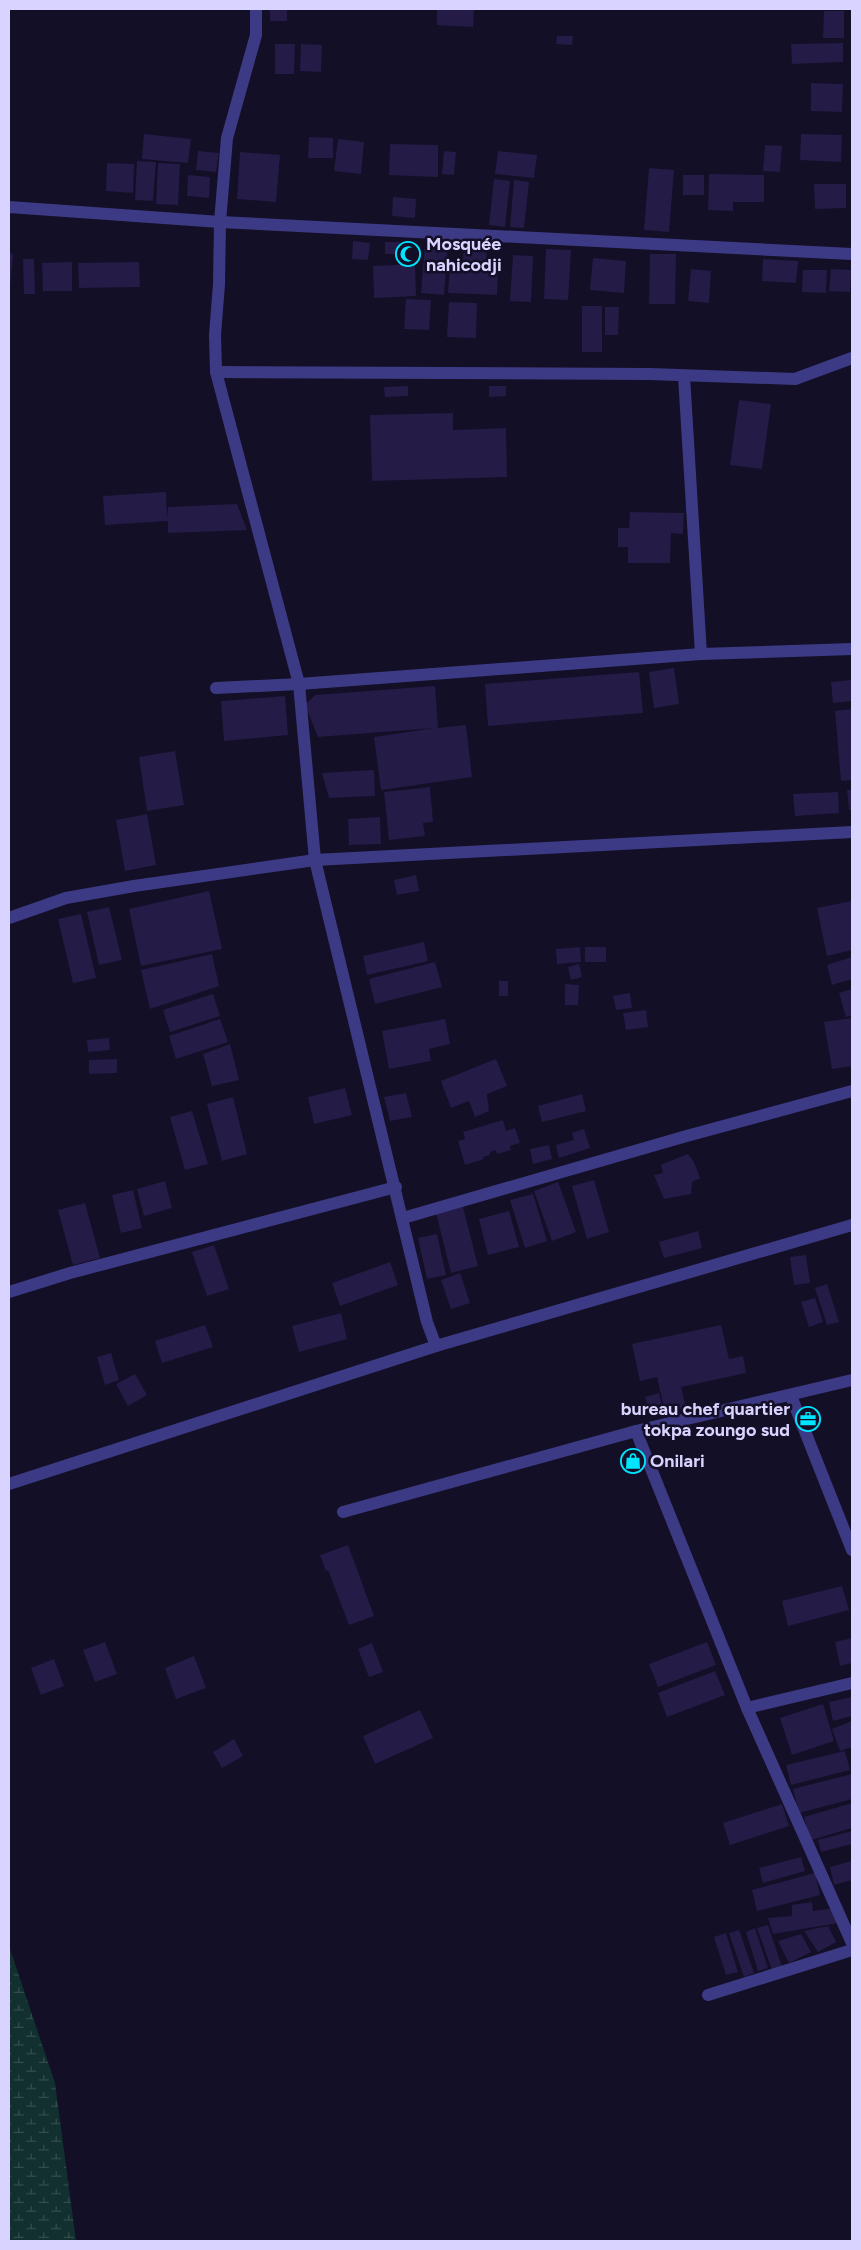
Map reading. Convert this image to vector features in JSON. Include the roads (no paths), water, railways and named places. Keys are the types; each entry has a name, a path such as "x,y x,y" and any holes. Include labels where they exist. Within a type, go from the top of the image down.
{"street":[{"path":"256,9 256,35 227,138 220,222 215,335 216,372 298,684 315,860 427,1322 436,1346"},
{"path":"9,207 220,222 852,254"},
{"path":"216,372 684,376 795,380 852,358"},
{"path":"684,376 701,654"},
{"path":"216,688 298,684 701,654 852,649"},
{"path":"9,918 66,898 134,886 315,860 852,832"},
{"path":"403,1218 852,1090"},
{"path":"9,1292 70,1273 396,1188"},
{"path":"9,1484 436,1346 852,1225"},
{"path":"343,1512 636,1431 791,1396 852,1380"},
{"path":"791,1396 852,1550"},
{"path":"636,1431 747,1708 852,1943"},
{"path":"747,1708 852,1683"},
{"path":"708,1995 852,1950"}],"place":[{"name":"Mosquée nahicodji","path":"408,254"},
{"name":"bureau chef quartier tokpa zoungo sud","path":"808,1419"},
{"name":"Onilari","path":"633,1461"}]}
